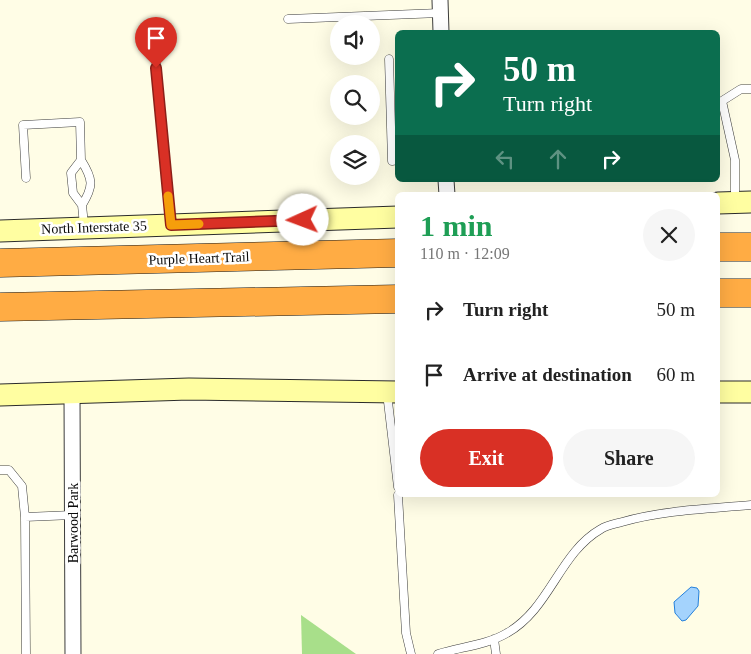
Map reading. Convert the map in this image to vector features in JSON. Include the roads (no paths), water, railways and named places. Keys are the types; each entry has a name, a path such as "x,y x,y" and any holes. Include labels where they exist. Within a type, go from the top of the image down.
{"highway":[{"path":"720,247 751,247"},
{"name":"Purple Heart Trail","path":"0,263 395,253"},
{"path":"720,293 751,293"},
{"path":"0,307 395,299"}],"main road":[{"name":"North Interstate 35","path":"0,231 395,217"},
{"path":"0,395 188,389 392,392"},
{"path":"720,392 751,392"}],"street":[{"path":"440,7 441,30"},
{"name":"Barwood Park","path":"72,392 73,654"}],"lane":[{"path":"288,19 440,7"},
{"path":"155,49 171,225"},
{"path":"389,59 392,161 395,160"},
{"path":"735,202 735,160 722,101 741,89 751,89"},
{"path":"26,178 23,124 80,122 81,160 90,174 90,192 82,206"},
{"path":"81,160 72,174 73,193 82,206 84,228"},
{"path":"392,392 395,440"},
{"path":"0,470 9,470 22,486 25,517 26,654"},
{"path":"398,497 406,633 410,654"},
{"path":"438,654 494,640 508,633 526,619 538,606 573,554 589,537 602,528 642,516 751,505"},
{"path":"25,517 73,515"},
{"path":"494,640 496,654"}],"water":[{"path":"691,587 697,588 699,591 698,606 686,620 682,621 675,613 674,602"}]}
